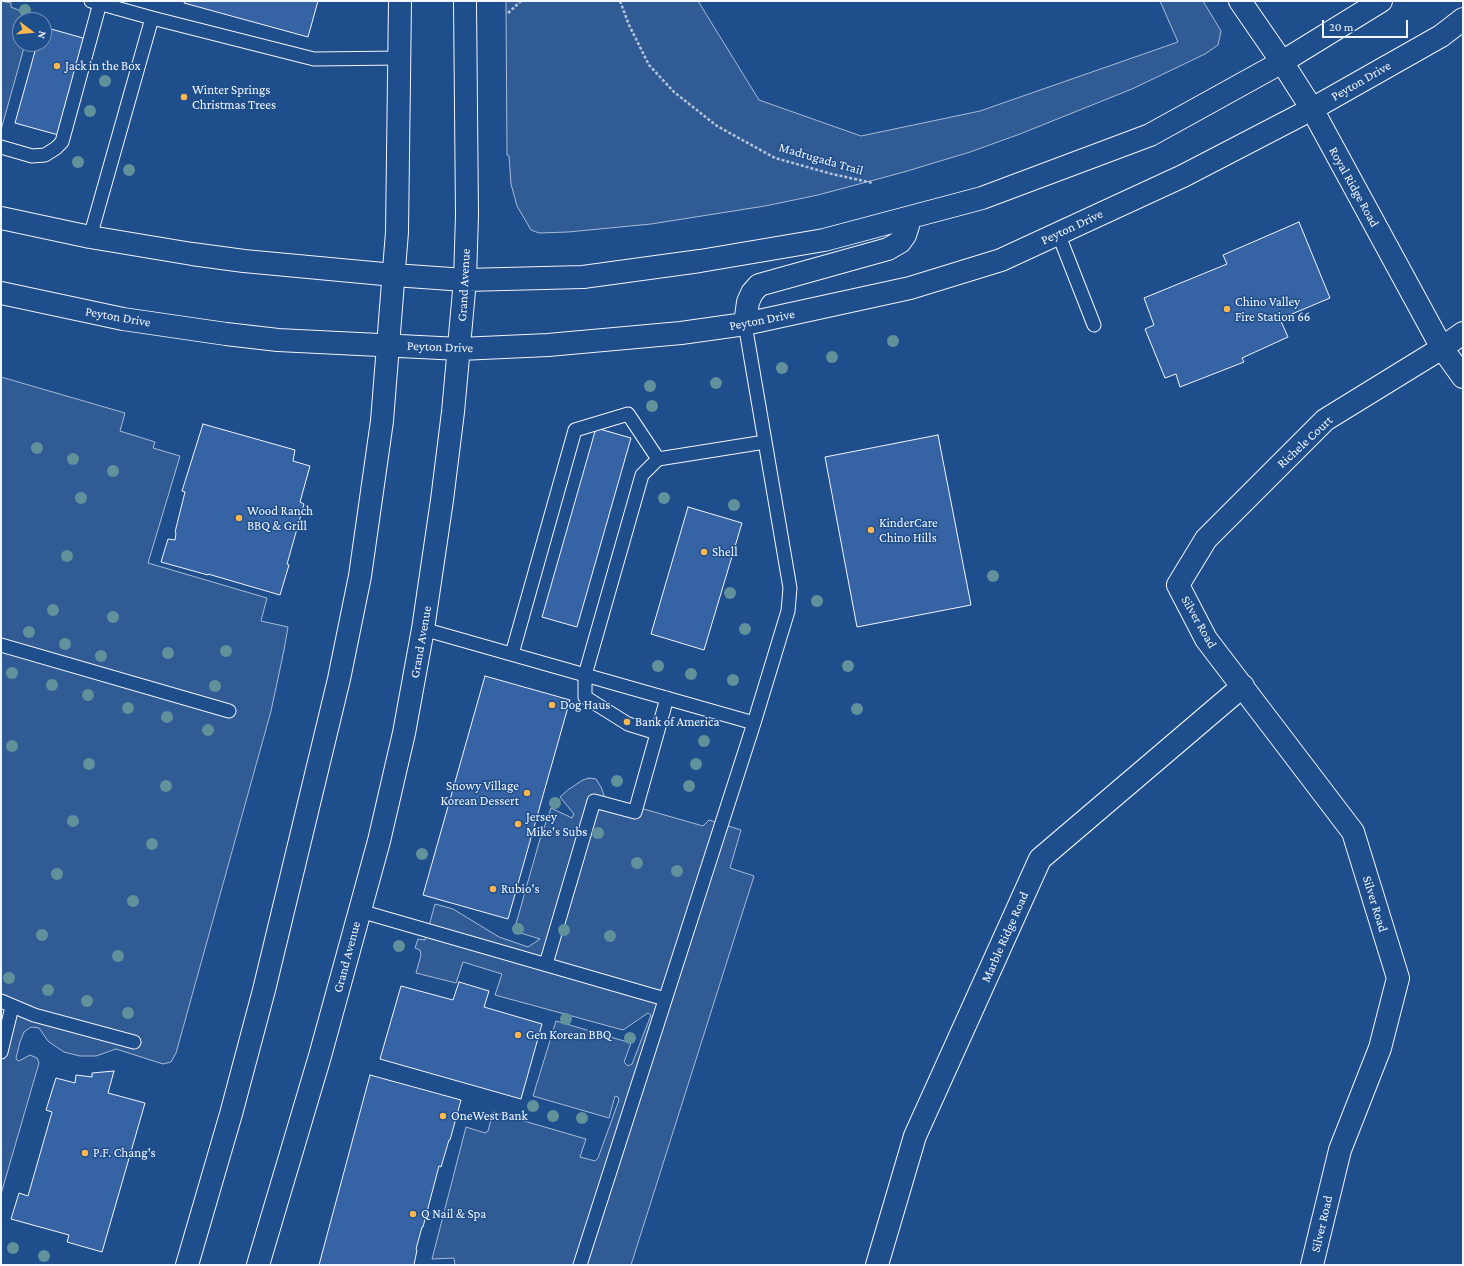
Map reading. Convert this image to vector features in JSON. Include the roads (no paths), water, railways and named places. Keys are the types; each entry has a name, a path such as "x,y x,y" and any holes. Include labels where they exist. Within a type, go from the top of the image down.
{"main road":[{"path":"187,1265 231,1114 264,990 340,679 360,576 382,421 398,225 400,1"},
{"name":"Grand Avenue","path":"258,1265 320,1056 360,911 389,799 410,702 423,629 442,500 460,350 465,280 467,207 465,1"},
{"name":"Royal Ridge Road","path":"1240,1 1312,109 1442,348 1463,377"},
{"path":"1,218 90,237 214,257 394,275 465,280 583,277 700,261 824,240 982,198 1150,135 1282,62 1380,1"},
{"name":"Peyton Drive","path":"1,293 123,318 226,334 278,340 460,350 548,345 673,334 745,324 910,288 1001,260 1183,176 1312,109 1441,36 1463,19"},
{"path":"745,324 748,302 752,293 759,285 888,249 900,242 905,235 908,226 904,219"},
{"name":"Richele Court","path":"1178,585 1206,539 1325,420 1442,348 1463,333"},
{"name":"Silver Road","path":"1178,585 1206,639 1353,832 1398,978 1380,1048 1340,1150 1312,1265"},
{"name":"Marble Ridge Road","path":"877,1265 915,1136 1040,859 1242,686"}],"lane":[{"path":"1,147 32,156 45,155 62,142 95,2 314,59 400,58"},
{"path":"90,237 152,18"},
{"path":"1058,233 1094,325"},
{"path":"580,1265 754,723 788,610 790,588 745,324"},
{"path":"512,654 575,430 628,414 658,459"},
{"path":"657,733 628,724 585,697 585,675 642,475 658,459 765,442"},
{"path":"423,629 754,723"},
{"path":"1,646 229,711"},
{"path":"546,964 594,801 635,812 667,698"},
{"path":"360,911 666,999"},
{"path":"1,1052 6,1004 34,1015 134,1042"}],"place":[{"name":"Jack in the Box","path":"57,66"},
{"name":"Winter Springs Christmas Trees","path":"184,97"},
{"name":"Chino Valley Fire Station 66","path":"1227,309"},
{"name":"Wood Ranch BBQ & Grill","path":"239,518"},
{"name":"KinderCare Chino Hills","path":"871,530"},
{"name":"Shell","path":"704,552"},
{"name":"Dog Haus","path":"552,705"},
{"name":"Bank of America","path":"627,722"},
{"name":"Snowy Village Korean Dessert","path":"527,793"},
{"name":"Jersey Mike's Subs","path":"518,824"},
{"name":"Rubio's","path":"493,889"},
{"name":"Gen Korean BBQ","path":"518,1035"},
{"name":"OneWest Bank","path":"443,1116"},
{"name":"P.F. Chang's","path":"85,1153"},
{"name":"Q Nail & Spa","path":"413,1214"}]}
